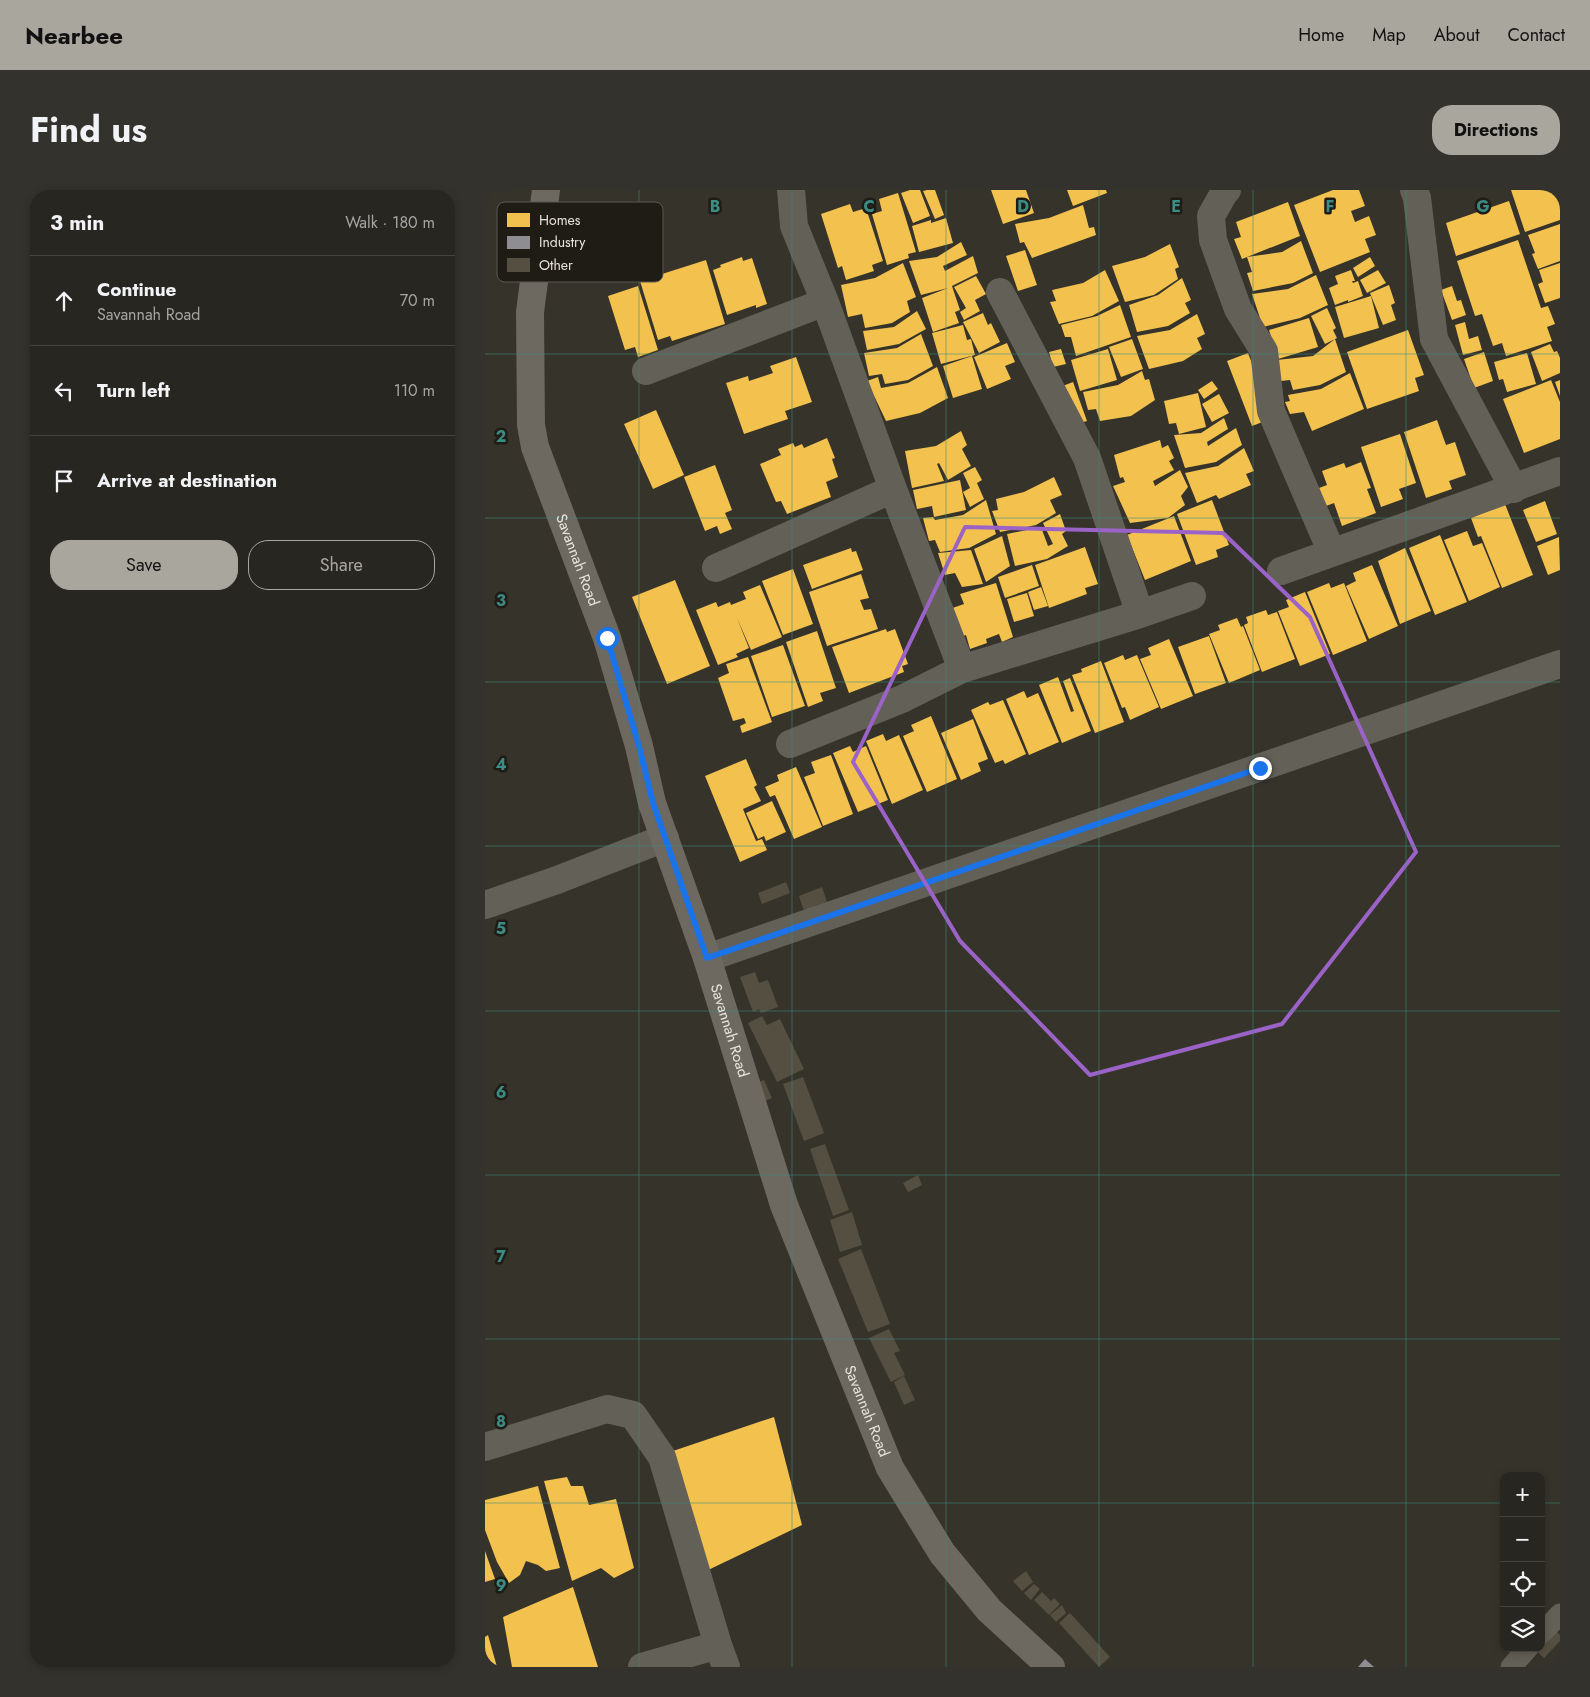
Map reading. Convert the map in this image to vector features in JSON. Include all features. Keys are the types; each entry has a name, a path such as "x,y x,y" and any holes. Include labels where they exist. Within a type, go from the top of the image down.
{"main road":[{"name":"Savannah Road","path":"534,282 530,312 531,425 535,447 607,638 639,746 653,803 707,958 784,1205 889,1468 942,1553 989,1610 1051,1667"}],"street":[{"path":"791,190 794,226 825,302 893,489 962,669"},
{"path":"1227,190 1211,216 1213,240 1238,309 1264,351 1271,411 1332,553"},
{"path":"1414,190 1417,198 1434,338 1514,488"},
{"path":"1000,292 1087,458 1141,614"},
{"path":"646,371 825,302"},
{"path":"1281,571 1560,471"},
{"path":"715,568 893,489"},
{"path":"790,744 902,699 962,669 1141,614 1192,596"},
{"path":"707,958 1560,664"},
{"path":"485,905 665,838"},
{"path":"485,1447 607,1409 633,1416 662,1457 722,1656 642,1667"}],"lane":[{"path":"1545,1630 1560,1614"},
{"path":"1511,1667 1525,1652"}],"highlighted area":[{"path":"965,527 1223,533 1310,617 1416,852 1282,1024 1090,1075 960,941 853,762"}],"building: Homes":[{"path":"910,190 920,190 930,216 913,223 901,193"},
{"path":"935,190 944,215 935,219 923,191"},
{"path":"991,190 1026,190 1034,213 1003,224"},
{"path":"1067,190 1106,190 1107,193 1073,206"},
{"path":"1333,190 1359,190 1365,206 1351,211 1355,222 1369,216 1376,235 1365,239 1370,252 1320,272 1294,205"},
{"path":"1511,190 1560,190 1560,220 1525,232"},
{"path":"898,193 916,252 908,254 909,258 887,265 872,214 882,211 879,199"},
{"path":"1509,201 1520,234 1456,256 1446,223"},
{"path":"1288,202 1300,236 1242,259 1234,239 1241,237 1236,222"},
{"path":"850,204 853,212 866,208 883,261 872,265 874,271 846,280 842,266 838,268 821,214"},
{"path":"1083,205 1089,228 1094,227 1096,235 1032,258 1024,242 1020,243 1015,224 1049,218"},
{"path":"946,218 953,243 919,252 912,226"},
{"path":"1560,224 1560,261 1538,269 1532,254 1535,253 1528,235"},
{"path":"1518,240 1541,308 1548,306 1555,324 1547,327 1552,341 1506,356 1502,343 1493,346 1482,314 1475,316 1457,261"},
{"path":"1301,241 1313,273 1293,283 1253,291 1247,273 1252,272 1247,257 1282,252"},
{"path":"961,242 967,255 943,266 945,271 973,256 978,273 952,286 960,310 955,312 959,323 933,332 922,298 948,288 921,295 909,261 937,257"},
{"path":"1170,244 1179,267 1175,269 1178,279 1154,295 1125,302 1112,266 1145,257"},
{"path":"1025,250 1037,285 1018,291 1006,256"},
{"path":"742,257 743,261 752,258 767,304 756,308 756,305 727,315 713,270 721,267 720,265"},
{"path":"1370,257 1375,266 1358,277 1353,268"},
{"path":"706,260 725,324 672,341 670,336 658,340 640,282 663,282 663,274"},
{"path":"903,263 916,297 907,301 910,312 892,323 865,328 862,314 848,317 841,285 875,278"},
{"path":"1560,263 1560,298 1545,303 1538,284 1543,282 1539,270"},
{"path":"1105,270 1119,301 1092,316 1059,324 1050,302 1056,301 1052,290 1083,283"},
{"path":"1351,270 1355,281 1352,281 1353,283 1358,281 1363,296 1335,305 1329,288 1338,284 1335,276"},
{"path":"1378,270 1386,283 1367,293 1360,280"},
{"path":"1316,275 1328,305 1300,318 1263,327 1252,294 1288,289"},
{"path":"976,276 986,294 975,300 980,311 964,320 960,312 966,308 954,287"},
{"path":"1182,278 1191,300 1185,303 1190,313 1168,326 1137,332 1129,305 1158,295"},
{"path":"1389,285 1395,303 1391,305 1396,320 1383,325 1370,293"},
{"path":"638,286 658,350 638,357 635,347 625,350 608,296"},
{"path":"1452,286 1457,301 1461,300 1466,315 1452,320 1441,290"},
{"path":"1371,296 1379,328 1344,338 1335,307"},
{"path":"1120,305 1131,337 1076,356 1071,337 1065,337 1061,325 1097,316"},
{"path":"1327,308 1336,328 1333,330 1337,338 1325,344 1311,316"},
{"path":"917,311 926,329 899,344 867,350 863,331 894,327"},
{"path":"983,313 988,325 991,323 1000,342 979,353 963,322"},
{"path":"1197,314 1205,334 1197,338 1202,349 1183,361 1149,369 1137,336 1170,330"},
{"path":"1309,318 1318,347 1278,359 1269,330"},
{"path":"1465,322 1469,339 1478,336 1482,350 1463,355 1455,325"},
{"path":"963,325 967,340 971,339 975,355 941,364 932,333"},
{"path":"1408,330 1424,375 1415,378 1419,391 1367,409 1347,352"},
{"path":"921,334 933,366 908,380 885,384 882,374 869,376 864,353 897,348"},
{"path":"1132,339 1143,369 1121,377 1109,347"},
{"path":"1335,339 1346,372 1320,385 1293,390 1290,380 1281,381 1277,360 1313,356"},
{"path":"1007,343 1015,362 1005,366 1011,379 987,389 974,357"},
{"path":"1550,344 1554,352 1557,351 1560,358 1560,373 1542,381 1531,352"},
{"path":"1061,349 1066,364 1053,367 1049,352"},
{"path":"1108,349 1117,380 1080,391 1071,360"},
{"path":"1484,352 1493,381 1474,388 1464,359"},
{"path":"1248,353 1273,418 1252,426 1227,361"},
{"path":"1527,353 1536,384 1507,392 1503,379 1499,380 1494,362"},
{"path":"972,356 982,389 953,398 943,366"},
{"path":"796,357 812,402 785,411 788,419 744,434 726,383 748,376 749,381 773,373 770,366"},
{"path":"937,367 948,398 920,413 886,421 867,381 878,377 881,388 908,383"},
{"path":"1142,371 1145,380 1149,379 1155,400 1131,416 1100,421 1096,409 1088,410 1083,392 1118,385"},
{"path":"1350,373 1364,409 1312,431 1304,412 1290,414 1285,402 1290,401 1288,395 1321,389"},
{"path":"1551,380 1560,402 1560,439 1524,453 1503,399"},
{"path":"1560,380 1560,396 1555,382"},
{"path":"1212,381 1218,389 1204,399 1198,390"},
{"path":"1073,382 1087,421 1074,425 1060,387"},
{"path":"1198,393 1206,427 1179,434 1176,423 1169,424 1164,401"},
{"path":"1219,394 1229,413 1212,422 1202,404"},
{"path":"656,410 684,475 653,489 624,424"},
{"path":"1224,418 1228,429 1207,442 1208,446 1236,428 1242,445 1216,462 1185,468 1174,435 1201,433"},
{"path":"1437,420 1446,445 1455,442 1466,475 1449,481 1452,489 1426,498 1404,432"},
{"path":"961,431 967,445 962,449 971,466 948,480 939,463 937,464 944,481 912,488 905,451 936,446"},
{"path":"1400,434 1416,483 1399,489 1403,499 1381,507 1361,447"},
{"path":"827,438 835,458 832,459 838,477 826,482 831,497 787,514 781,501 776,502 760,464 781,455 778,449 793,443 795,447 802,444 804,448"},
{"path":"1160,440 1162,448 1168,445 1174,458 1169,461 1174,470 1153,481 1155,486 1180,470 1188,487 1181,496 1185,505 1168,518 1130,523 1113,486 1125,482 1123,477 1120,478 1114,455"},
{"path":"1244,448 1254,471 1246,474 1251,485 1219,499 1216,495 1197,503 1185,473 1218,466"},
{"path":"1361,462 1371,488 1367,489 1376,513 1342,526 1334,503 1326,506 1319,488 1327,485 1322,471 1344,463 1346,468"},
{"path":"715,465 732,510 725,513 732,529 720,534 717,526 705,531 684,477"},
{"path":"975,467 982,480 977,483 984,499 970,507 963,492 970,488 963,473"},
{"path":"1054,477 1062,495 1050,500 1056,513 1036,525 1000,532 992,511 998,510 996,499 1024,492"},
{"path":"960,480 966,510 934,517 932,506 917,509 913,490"},
{"path":"986,500 996,534 969,548 940,552 935,540 929,541 923,518 933,517 935,520 963,515"},
{"path":"1212,500 1229,545 1216,550 1218,557 1196,565 1177,514"},
{"path":"1545,501 1557,534 1536,542 1523,510"},
{"path":"1505,504 1533,575 1502,588 1481,536 1478,537 1471,518"},
{"path":"1060,514 1066,531 1062,534 1068,546 1047,559 1015,566 1007,534 1041,527 1048,546 1053,544 1043,523"},
{"path":"1174,516 1191,561 1145,580 1127,535"},
{"path":"1467,531 1473,546 1482,543 1500,587 1469,601 1444,540"},
{"path":"1440,535 1467,602 1435,615 1409,548"},
{"path":"1002,536 1010,566 986,582 974,549"},
{"path":"1559,537 1560,570 1548,575 1537,546"},
{"path":"1085,547 1098,584 1085,588 1087,594 1049,608 1035,565"},
{"path":"851,548 852,552 856,551 863,570 812,589 803,565"},
{"path":"1405,548 1431,611 1400,624 1378,561"},
{"path":"971,550 983,584 962,587 955,573 945,575 938,553"},
{"path":"1032,565 1039,586 1005,598 998,577"},
{"path":"1372,565 1398,626 1369,639 1346,586 1356,581 1353,573"},
{"path":"793,569 813,624 783,635 762,581"},
{"path":"861,574 869,598 860,600 864,610 871,609 878,629 827,646 809,592"},
{"path":"675,580 710,666 667,684 632,597"},
{"path":"996,583 1013,637 1002,642 999,634 986,639 987,643 970,649 966,635 963,636 944,611 964,604 960,594"},
{"path":"1329,583 1331,588 1344,583 1367,641 1333,655 1307,592"},
{"path":"760,585 782,637 751,650 737,618 749,648 736,654 738,657 718,665 696,610 716,602 718,607 730,602 731,605 746,599 743,592"},
{"path":"1041,587 1048,606 1034,610 1028,592"},
{"path":"1305,592 1330,654 1300,666 1278,611 1289,607 1286,600"},
{"path":"1027,593 1034,616 1014,622 1007,599"},
{"path":"1266,610 1268,615 1277,612 1295,659 1262,672 1244,625 1248,623 1246,617"},
{"path":"1237,618 1241,627 1243,626 1260,670 1229,683 1209,634 1220,630 1218,625"},
{"path":"886,629 887,632 895,629 908,664 902,666 904,672 849,693 832,647"},
{"path":"817,631 836,688 820,693 823,701 808,707 786,642"},
{"path":"1209,636 1226,683 1195,694 1178,647"},
{"path":"1169,639 1193,696 1161,709 1140,659 1151,655 1148,648"},
{"path":"783,645 805,706 772,717 751,656"},
{"path":"1123,655 1125,660 1137,655 1159,707 1130,720 1125,707 1122,708 1104,663"},
{"path":"748,657 772,722 742,733 740,726 746,723 744,718 733,721 718,678 729,673 726,664"},
{"path":"1101,661 1124,722 1095,733 1072,675 1082,672 1081,669"},
{"path":"1058,677 1071,712 1074,711 1063,681 1070,678 1091,731 1062,743 1039,685"},
{"path":"1024,691 1027,698 1038,693 1059,742 1029,755 1006,699"},
{"path":"1003,700 1026,754 1005,764 1003,760 995,763 971,710 988,702 990,705"},
{"path":"931,716 957,779 927,792 903,736 914,731 911,725"},
{"path":"973,719 988,759 978,763 981,771 961,780 941,733"},
{"path":"883,734 886,741 899,735 923,790 892,804 866,741"},
{"path":"850,746 853,752 866,746 888,800 858,812 833,753"},
{"path":"831,755 853,814 823,826 804,777 815,773 811,762"},
{"path":"746,759 757,785 754,787 761,801 743,809 756,841 762,839 767,850 740,862 705,776"},
{"path":"796,767 822,827 794,839 775,795 770,797 765,787 779,781 777,775"},
{"path":"772,801 786,832 766,841 764,836 758,839 746,813"},
{"path":"774,1417 802,1525 704,1572 670,1452"},
{"path":"567,1477 571,1486 583,1486 589,1505 616,1499 634,1568 614,1578 601,1568 572,1581 544,1481"},
{"path":"538,1486 560,1568 546,1571 538,1565 526,1561 520,1575 509,1583 497,1562 485,1530 485,1500"},
{"path":"485,1551 495,1579 485,1582"},
{"path":"573,1587 598,1667 512,1667 503,1617"},
{"path":"488,1635 497,1667 485,1667 485,1637"}],"building: Industry":[{"path":"1365,1659 1374,1667 1358,1667"}],"building: Other":[{"path":"786,882 790,893 762,904 758,893"},
{"path":"822,887 827,902 804,911 799,896"},
{"path":"755,972 759,983 768,980 778,1007 761,1013 759,1009 753,1012 740,977"},
{"path":"762,1016 767,1025 780,1019 804,1069 777,1082 748,1023"},
{"path":"803,1077 824,1133 804,1141 783,1084"},
{"path":"764,1080 772,1098 763,1102 755,1083"},
{"path":"825,1144 849,1210 833,1216 810,1149"},
{"path":"918,1175 922,1185 908,1192 903,1183"},
{"path":"852,1212 862,1245 840,1252 830,1220"},
{"path":"861,1249 890,1324 868,1332 838,1259"},
{"path":"889,1329 900,1351 894,1353 905,1375 891,1382 869,1338"},
{"path":"904,1376 915,1400 904,1405 894,1382"},
{"path":"1026,1571 1033,1582 1022,1591 1013,1581"},
{"path":"1034,1584 1040,1589 1031,1600 1024,1593"},
{"path":"1042,1592 1051,1601 1054,1598 1060,1604 1049,1615 1034,1600"},
{"path":"1062,1605 1066,1613 1056,1622 1050,1615"},
{"path":"1070,1613 1110,1657 1099,1667 1059,1623"},
{"path":"1556,1631 1560,1635 1560,1641 1544,1658 1537,1652 1545,1652 1545,1642"}],"route":[{"path":"607,638 639,746 653,803 707,958 1260,768"}]}
